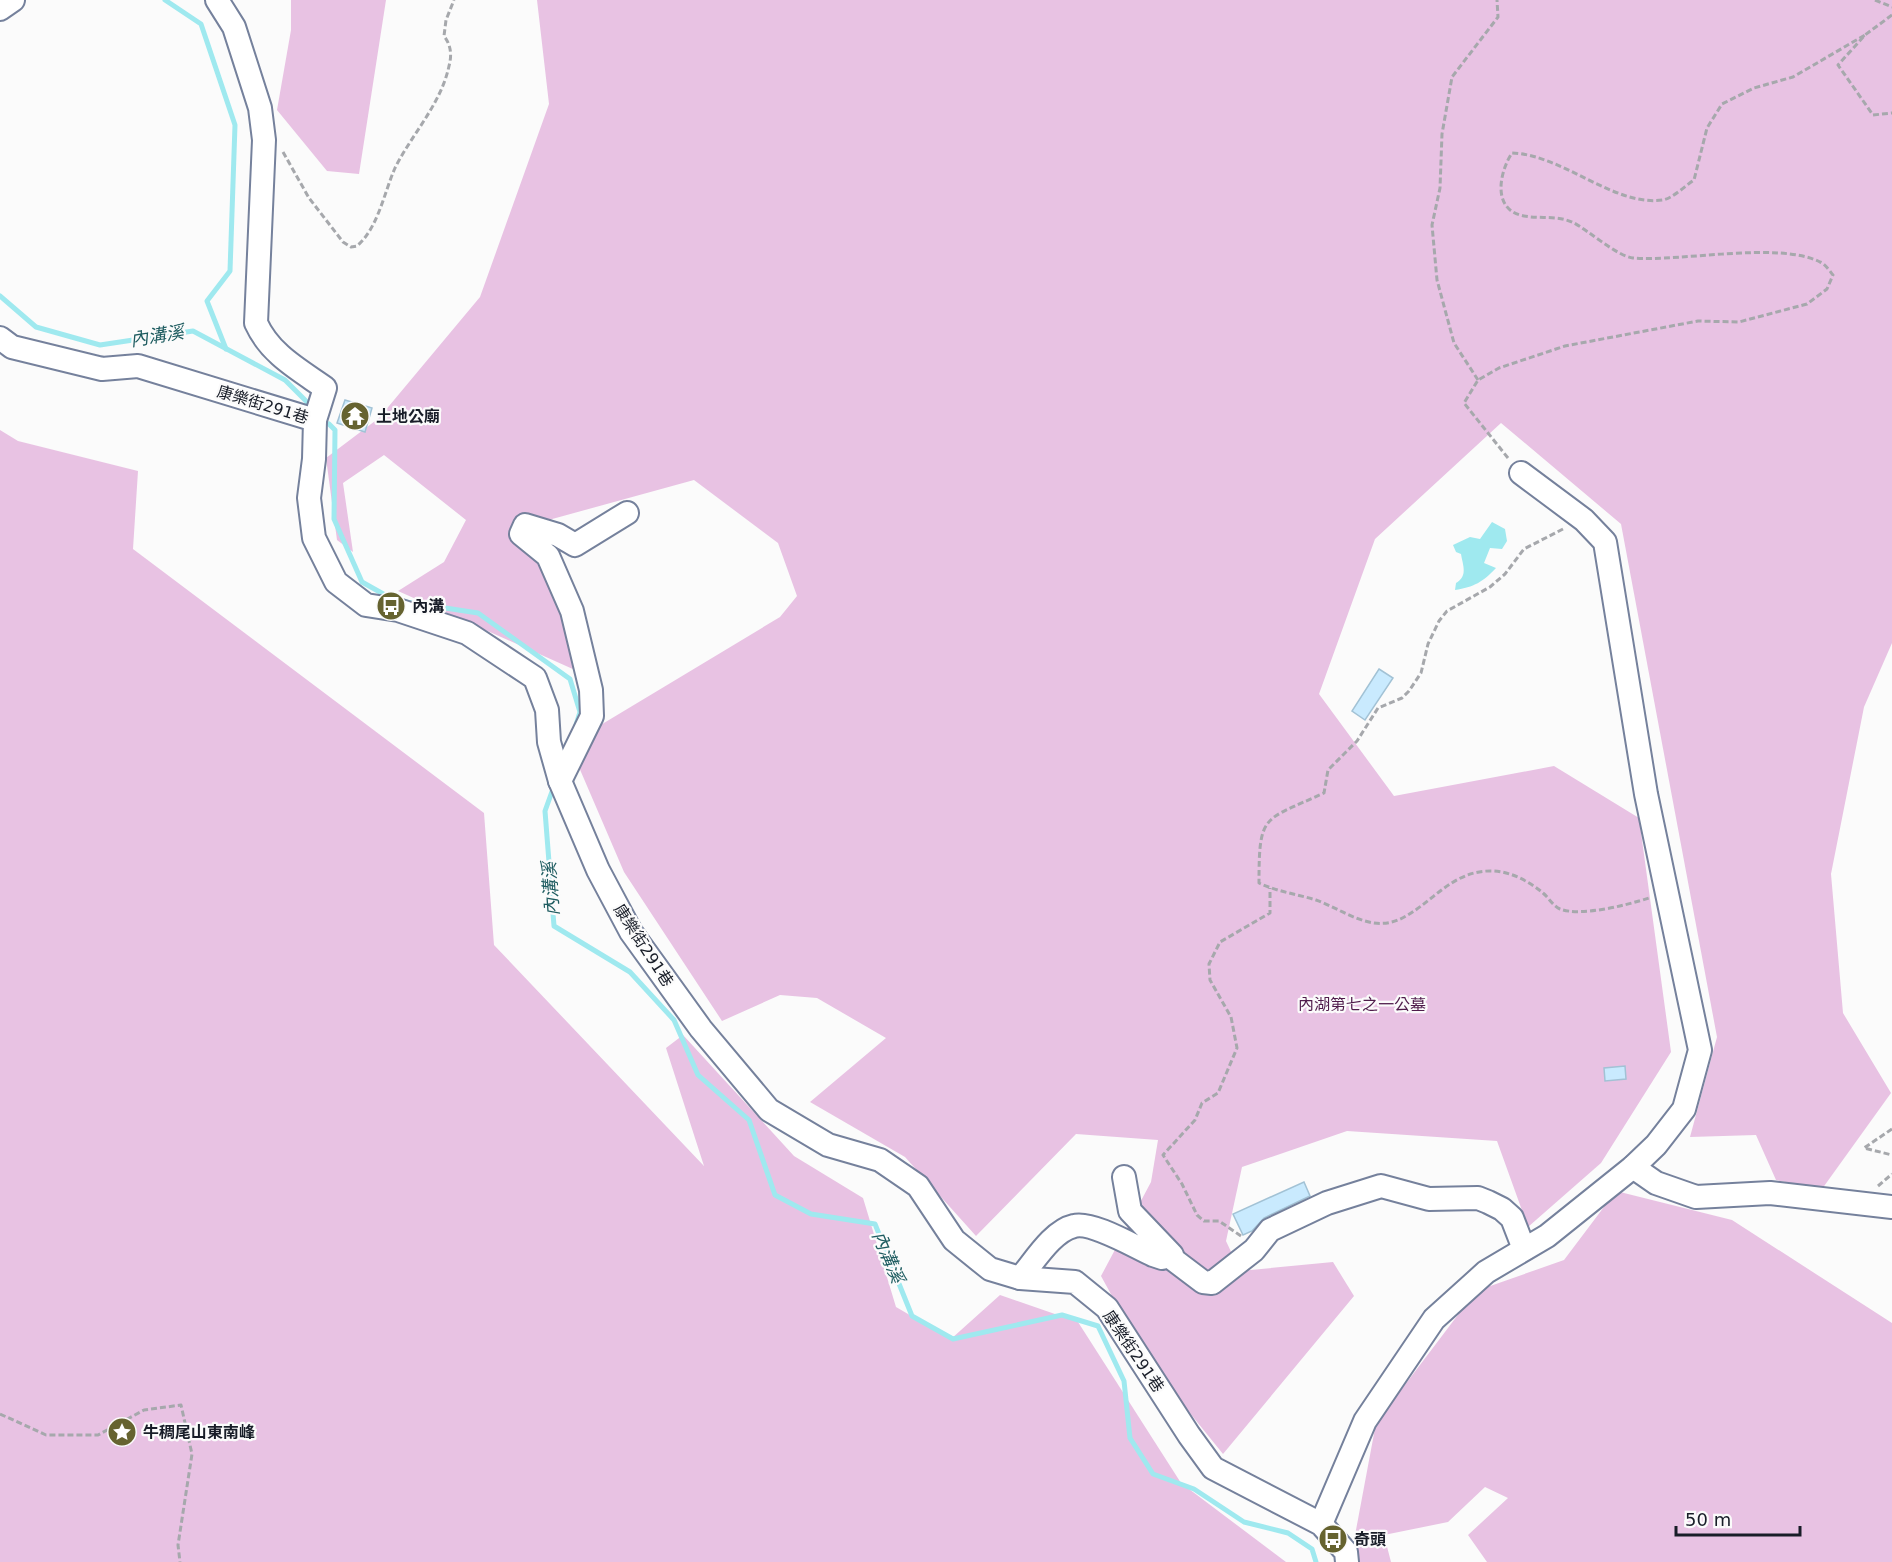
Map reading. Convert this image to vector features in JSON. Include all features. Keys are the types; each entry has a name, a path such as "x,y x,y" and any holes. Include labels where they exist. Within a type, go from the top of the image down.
{"street":[{"path":"0,9 13,0"},
{"path":"217,0 234,27 260,108 264,140 256,323 263,340 285,361 325,388 315,420"},
{"name":"康樂街291巷","path":"0,338 12,347 102,369 138,366 315,420 314,459 309,498 314,538 336,582 366,605 398,610 466,633 535,678 547,710 549,742 560,781 598,870 631,932 701,1029 769,1110 828,1145 880,1160 918,1186 954,1240 990,1269 1020,1278 1075,1282 1107,1308 1213,1468 1321,1524 1346,1552 1347,1562"},
{"path":"1321,1524 1365,1421 1434,1319 1479,1277 1547,1236 1634,1167 1656,1145 1684,1109 1700,1050 1646,794 1605,542 1584,520 1521,473"},
{"path":"560,781 592,716 591,690 572,611 548,556 521,534 525,525 558,535 575,545 627,513"},
{"path":"1634,1167 1656,1183 1696,1197 1770,1193 1892,1207"},
{"path":"1124,1177 1130,1211 1172,1252 1170,1257"},
{"path":"1020,1278 1055,1238 1073,1226 1091,1227 1153,1255 1170,1257 1203,1282 1212,1283 1254,1250 1270,1230 1327,1203 1381,1186 1429,1199 1478,1198 1488,1202 1502,1209 1512,1218 1524,1249"}],"path":[{"path":"264,140 285,154 309,198 343,242 351,247 357,246 371,227 396,166 441,90 451,55 449,44 444,36 446,20 454,0"},
{"path":"1478,380 1454,343 1437,280 1432,225 1440,188 1442,134 1452,77 1498,17 1497,0"},
{"path":"1875,0 1892,7"},
{"path":"1521,473 1464,404 1478,380 1499,368 1565,345 1698,321 1739,322 1807,304 1827,289 1833,274 1822,262 1786,254 1630,258 1574,223 1558,217 1519,215 1504,204 1500,186 1502,167 1512,153 1531,154 1634,199 1665,200 1694,180 1707,128 1722,104 1754,88 1793,77 1864,35 1892,15"},
{"path":"1864,35 1838,64 1873,115 1892,113"},
{"path":"1584,520 1546,536 1524,549 1505,574 1490,587 1447,611 1438,621 1428,644 1421,673 1410,691 1402,698 1378,708 1357,741 1328,770 1324,793 1270,818 1259,839 1260,883 1270,888 1317,900 1360,920 1379,923 1398,920 1448,884 1470,875 1494,871 1518,877 1544,894 1558,909 1578,912 1633,903 1667,892"},
{"path":"1270,888 1270,913 1220,942 1209,964 1210,980 1231,1017 1237,1048 1218,1093 1202,1103 1195,1120 1163,1155 1182,1184 1197,1215 1204,1221 1219,1221 1231,1232 1240,1235 1245,1243 1270,1230"},
{"path":"1892,1129 1864,1148 1892,1155"},
{"path":"0,1414 45,1435 98,1435 144,1410 181,1405 192,1454 178,1545 180,1562"}],"green space":[{"path":"291,0 386,0 359,174 327,171 277,110 291,30"},
{"name":"內湖第七之一公墓","path":"537,0 1892,0 1892,643 1864,707 1831,874 1843,1013 1891,1093 1822,1189 1776,1180 1756,1135 1690,1137 1717,1037 1621,524 1501,423 1375,539 1319,694 1394,796 1554,766 1639,818 1671,1052 1601,1163 1528,1227 1497,1141 1347,1131 1242,1167 1226,1241 1240,1271 1333,1262 1354,1296 1223,1454 1147,1360 1101,1276 1151,1182 1158,1140 1076,1134 976,1236 905,1157 810,1102 886,1038 817,998 780,995 722,1021 624,872 569,744 780,617 797,596 778,543 694,480 545,521 536,559 566,614 575,670 398,591 444,562 466,520 384,455 343,483 353,552 337,540 326,458 379,418 480,297 549,104"},
{"path":"0,430 18,441 138,471 133,549 484,813 494,945 704,1166 666,1048 683,1035 794,1156 863,1198 896,1307 951,1339 1000,1295 1078,1322 1181,1483 1286,1562 0,1562"},
{"path":"1616,1191 1732,1220 1892,1323 1892,1562 1487,1562 1468,1535 1508,1498 1485,1487 1448,1522 1384,1535 1391,1562 1356,1562 1353,1546 1376,1423 1476,1291 1564,1260"}],"water":[{"path":"1492,522 1505,529 1507,541 1502,549 1490,548 1484,563 1496,568 1478,583 1455,590 1456,583 1462,577 1464,570 1461,554 1456,552 1453,545 1470,537 1480,539"}],"building":[{"name":"土地公廟","path":"345,400 372,408 365,432 337,423"},
{"path":"1379,669 1393,678 1365,720 1352,711"},
{"path":"1625,1066 1626,1079 1605,1081 1604,1068"},
{"path":"1304,1182 1310,1196 1264,1218 1252,1231 1243,1235 1233,1214"}],"waterway":[{"path":"165,0 201,24 235,125 230,271 207,301 226,349"},
{"name":"內溝溪","path":"0,296 36,327 100,345 193,331 285,380 307,402"},
{"name":"內溝溪","path":"329,424 335,430 334,519 362,582 394,600"},
{"name":"內溝溪","path":"406,602 478,613 570,679 580,712 576,725"},
{"name":"內溝溪","path":"554,786 545,811 554,926 630,972 674,1020 698,1075 749,1120 775,1195 811,1214 875,1224 912,1316 953,1339 1062,1315 1098,1326 1124,1381 1130,1438 1153,1474 1194,1489 1244,1522 1288,1533 1312,1549 1316,1562"}],"place":[{"name":"土地公廟","path":"355,416"},
{"name":"內溝","path":"391,606"},
{"name":"牛稠尾山東南峰","path":"122,1432"},
{"name":"奇頭","path":"1333,1539"}]}
